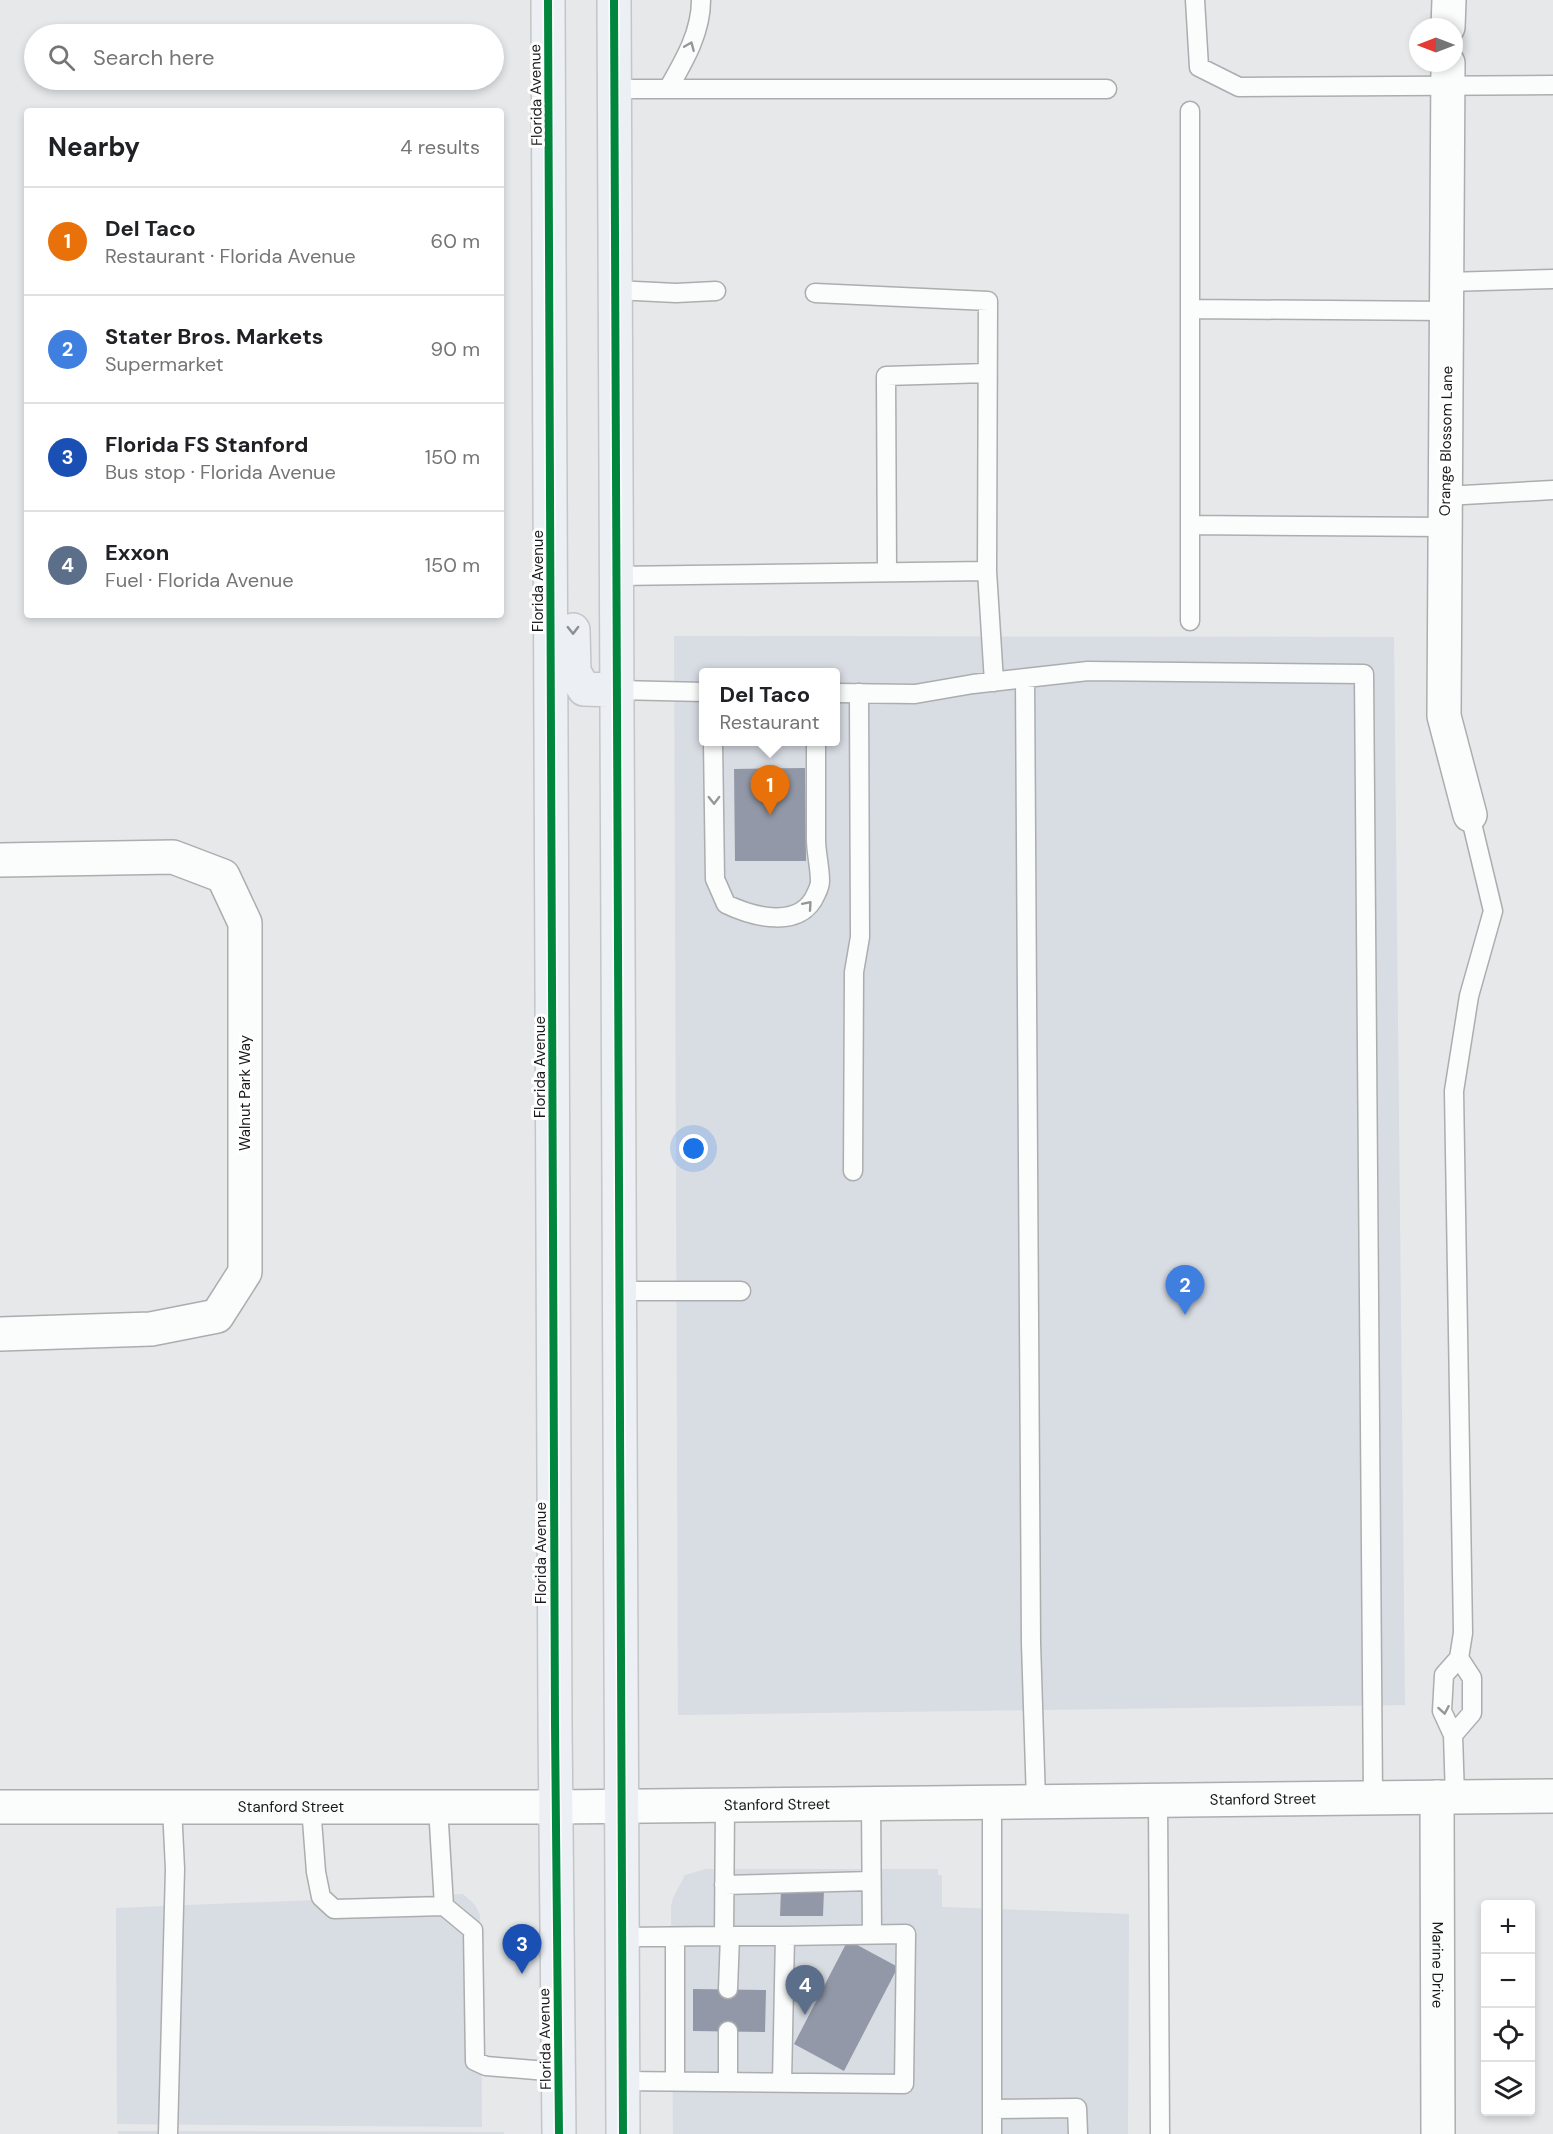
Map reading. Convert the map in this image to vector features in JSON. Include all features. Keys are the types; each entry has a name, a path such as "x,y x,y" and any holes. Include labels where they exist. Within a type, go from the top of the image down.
{"main road":[{"name":"Florida Avenue","path":"548,0 559,2134"},
{"path":"614,0 623,2134"},
{"path":"551,384 571,486 574,672 584,688 617,690"}],"street":[{"path":"1449,0 1449,18"},
{"name":"Orange Blossom Lane","path":"1448,74 1444,716 1470,815"},
{"name":"Walnut Park Way","path":"0,860 173,856 223,876 245,923 245,1272 217,1316 151,1329 0,1334"},
{"name":"Stanford Street","path":"0,1807 556,1807 1553,1796"},
{"name":"Marine Drive","path":"1438,2134 1446,1797"}],"lane":[{"path":"668,89 691,47 701,14 701,0"},
{"path":"1195,0 1199,67 1239,87 1448,74 1553,84"},
{"path":"615,89 1107,89"},
{"path":"1190,111 1190,621"},
{"path":"1190,309 1447,297 1553,279"},
{"path":"615,290 676,293 716,291"},
{"path":"815,293 988,301 987,571 994,682"},
{"path":"887,572 886,376 987,372"},
{"path":"1190,525 1445,512 1553,490"},
{"path":"617,576 987,571"},
{"path":"840,693 915,694 1088,671 1364,674 1373,1798"},
{"path":"1025,678 1030,1643 1036,1801"},
{"path":"617,690 699,692"},
{"path":"853,1171 854,972 860,937 859,693"},
{"path":"713,746 715,879 726,904 743,912 768,917 789,916 805,911 813,900 820,883 816,843 816,746"},
{"path":"1446,1797 1453,1735 1442,1711 1444,1675 1459,1658 1463,1633 1454,1091 1469,996 1492,911 1470,815"},
{"path":"619,1291 741,1291"},
{"path":"1453,1735 1472,1713 1472,1678 1459,1658"},
{"path":"1158,1800 1160,2134"},
{"path":"992,1802 992,2134"},
{"path":"871,1803 872,1934"},
{"path":"725,1804 724,1885 728,1989"},
{"path":"168,2134 175,1869 172,1807"},
{"path":"311,1807 316,1872 321,1897 334,1909 444,1906 473,1930 475,2061 486,2066 559,2072"},
{"path":"438,1807 444,1906"},
{"path":"724,1885 871,1881"},
{"path":"622,1937 906,1934 904,2084 622,2081"},
{"path":"675,1936 675,2081"},
{"path":"782,2082 785,1936"},
{"path":"728,2031 728,2082"},
{"path":"992,2109 1077,2108 1078,2134"}],"shaded area":[{"path":"674,636 1394,637 1405,1705 678,1715"},
{"path":"706,1869 938,1869 938,1875 942,1875 942,1907 1129,1914 1128,2134 673,2134 671,1906 685,1875"},
{"path":"463,1894 475,1905 480,1915 482,2127 117,2124 116,1908"},
{"path":"118,2131 504,2132 504,2134 118,2134"}],"building":[{"path":"805,768 806,861 735,861 734,769"},
{"path":"781,1889 824,1890 823,1916 780,1916"},
{"path":"848,1940 898,1967 844,2071 794,2044"},
{"path":"693,1989 766,1990 765,2032 693,2031"}],"cycle path":[{"path":"548,0 555,1724 559,2134"},
{"path":"614,0 623,2134"}],"place":[{"name":"Del Taco","path":"770,815"},
{"name":"Stater Bros. Markets","path":"1185,1315"},
{"name":"Florida FS Stanford","path":"522,1974"},
{"name":"Exxon","path":"805,2015"}]}
